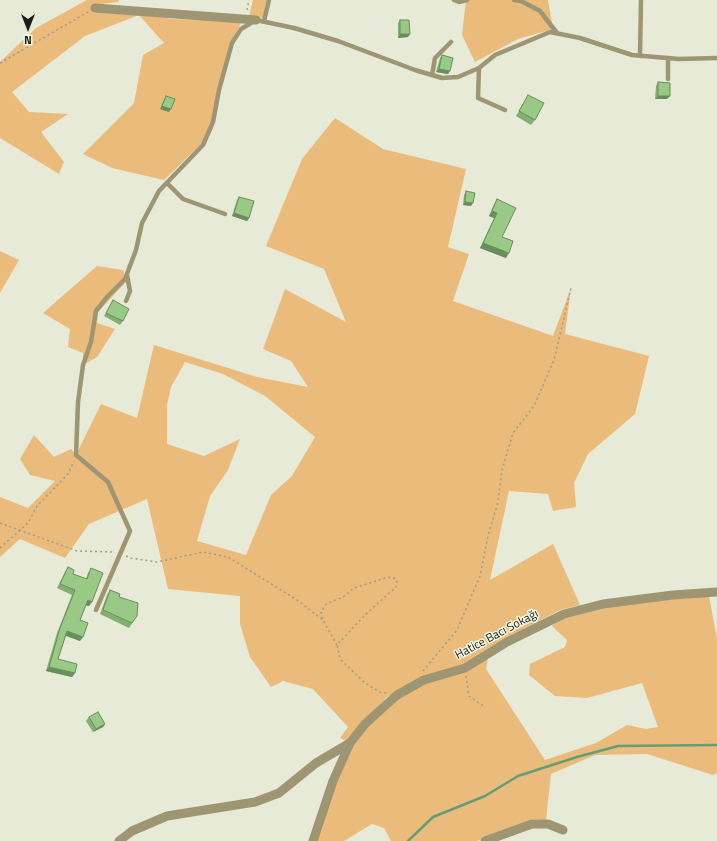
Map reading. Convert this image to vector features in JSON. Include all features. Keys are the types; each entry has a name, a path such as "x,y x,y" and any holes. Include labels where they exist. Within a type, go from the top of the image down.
{"street":[{"path":"95,8 260,21"},
{"name":"Hatice Bacı Sokağı","path":"119,841 132,831 167,816 255,802 279,793 316,763 350,743 365,724 397,695 424,680 465,668 508,642 564,614 603,604 673,595 717,592"},
{"path":"313,841 333,782 350,743"},
{"path":"485,841 532,824 548,824 563,830"}],"lane":[{"path":"260,21 269,0"},
{"path":"454,0 459,2 467,0"},
{"path":"514,0 521,1 540,11 557,33"},
{"path":"640,56 641,0"},
{"path":"96,610 130,531 108,482 76,455 78,402 83,365 91,342 96,311 125,279 136,250 142,223 159,191 203,145 213,122 219,90 232,43 241,29 260,21 338,41 442,78 458,77 479,68 495,55 550,32 580,38 607,48 640,56 668,58 717,58"},
{"path":"432,75 435,58 451,42"},
{"path":"668,58 668,79"},
{"path":"479,68 478,98 505,110"},
{"path":"167,183 183,199 225,214"},
{"path":"126,301 130,291 127,274"}],"path":[{"path":"0,63 95,8"},
{"path":"422,673 457,630 480,576 488,536 498,502 502,470 513,433 534,406 554,360 571,288"},
{"path":"0,548 28,524 37,506 68,474 76,455"},
{"path":"0,523 77,551 121,552 131,558 157,562 203,552 228,557 297,600 323,620"},
{"path":"337,645 364,616 396,587 397,580 392,577 385,578 354,588 343,598 326,604 321,612 323,620 337,645 340,659 365,683 380,692 397,695"},
{"path":"465,668 469,696 485,707"}],"shaded area":[{"path":"87,0 119,0 118,2 94,5 119,7 171,19 242,21 230,44 211,122 201,144 164,180 112,168 83,154 134,103 143,55 164,43 139,15 85,36 12,92 29,112 68,114 41,132 64,162 59,174 0,138 0,62 36,28"},
{"path":"253,0 267,0 263,18 249,16"},
{"path":"466,0 548,0 553,29 518,39 475,62 462,35"},
{"path":"335,118 383,149 466,169 448,247 469,254 453,301 553,336 571,288 565,334 649,356 635,414 588,454 574,483 576,507 553,511 548,494 509,491 490,580 553,544 580,605 560,610 503,640 464,665 424,676 387,697 346,741 340,738 348,727 313,689 283,681 271,687 250,657 240,624 240,596 168,589 147,499 89,524 65,558 20,539 0,557 0,497 28,508 55,481 30,475 20,459 34,435 54,457 71,449 76,455 101,404 137,418 154,345 257,377 308,387 291,361 263,349 285,289 346,322 324,269 266,246 302,159","holes":["185,362 223,374 265,396 315,437 292,476 271,495 246,555 197,541 210,496 228,470 240,439 204,456 167,444 167,405 171,387"]},
{"path":"0,251 19,260 0,293"},
{"path":"97,266 123,270 126,282 98,312 97,323 115,329 97,357 83,365 83,353 68,347 70,329 43,313"},
{"path":"709,596 717,639 717,773 713,775 647,754 595,755 551,774 546,820 534,819 477,841 391,841 384,828 372,824 344,841 316,841 336,782 353,744 367,726 399,697 426,683 488,658 486,669 545,760 596,743 627,725 646,729 658,727 642,683 587,698 555,696 529,675 530,664 565,647 567,640 552,626 564,614 612,605"}],"building":[{"path":"400,20 409,20 410,34 400,34"},
{"path":"442,55 453,58 450,71 439,69"},
{"path":"658,82 670,83 670,96 658,96"},
{"path":"528,95 544,103 535,120 519,111"},
{"path":"166,96 175,99 171,109 162,106"},
{"path":"466,191 475,193 473,203 465,202"},
{"path":"239,197 254,201 249,218 234,213"},
{"path":"497,199 516,208 502,237 513,241 509,253 483,243 497,213 492,211"},
{"path":"113,300 129,309 123,321 106,313"},
{"path":"68,567 74,570 73,574 87,579 91,568 103,573 92,602 88,600 80,620 88,623 83,637 67,631 58,659 77,664 75,673 49,667 60,628 75,590 60,584"},
{"path":"110,590 120,594 119,597 138,603 137,616 132,623 103,610"},
{"path":"98,712 105,724 96,729 89,717"}],"waterway":[{"path":"408,841 433,817 485,796 518,776 577,757 618,746 717,745"}]}
